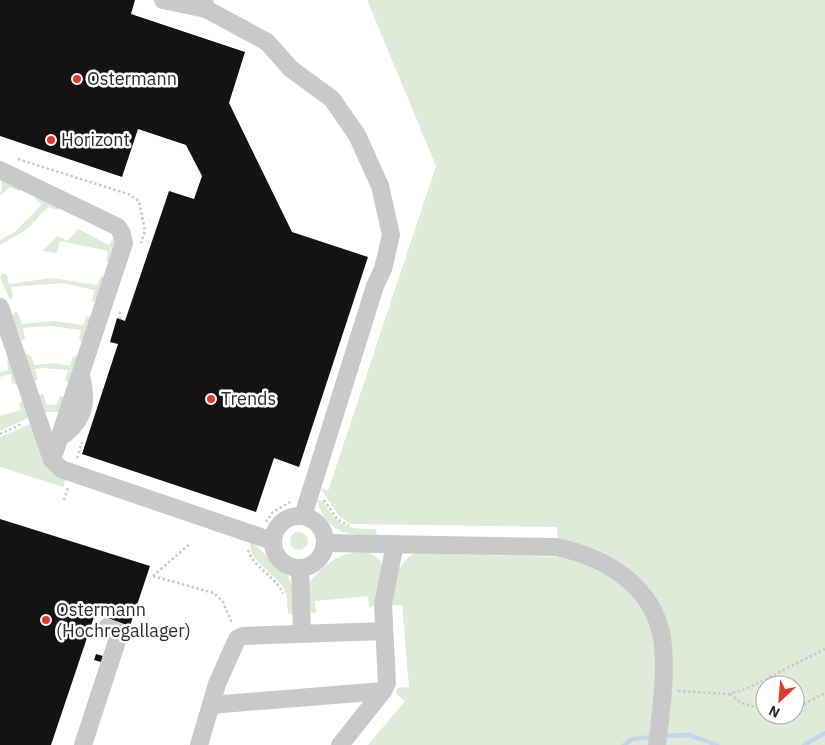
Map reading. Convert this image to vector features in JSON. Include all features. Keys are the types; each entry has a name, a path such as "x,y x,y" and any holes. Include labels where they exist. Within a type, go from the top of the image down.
{"street":[{"path":"163,0 205,4 267,42 291,69 332,99 357,135 380,186 391,235 383,269 375,286 303,516"},
{"path":"5,163 118,227 124,243 52,460"},
{"path":"0,309 52,460 61,469 272,541"},
{"path":"303,516 313,519 322,528 326,543 318,560 300,568 285,564 278,557 272,541 282,521 303,516"},
{"path":"326,543 556,546 583,552 607,563 629,580 645,599 656,618 662,638 662,689 657,745"},
{"path":"340,745 383,691 387,683 383,604 395,544"},
{"path":"300,568 302,633"},
{"path":"83,745 119,635 117,631 106,627"},
{"path":"199,745 217,684 239,638 302,633 384,631"},
{"path":"211,705 383,691"}],"path":[{"path":"5,163 66,174"},
{"path":"0,434 37,417"},
{"path":"64,500 70,481"},
{"path":"284,596 280,587 254,561 248,552 249,534 253,524 265,522 273,512 292,501 297,491 322,496 337,519 351,527"},
{"path":"190,543 152,576 214,593 223,602 239,638"},
{"path":"662,689 730,694 748,688 825,649"},
{"path":"805,703 825,693"},
{"path":"730,694 742,703 755,707"}],"green space":[{"path":"367,0 825,0 825,745 368,745 405,701 396,694 397,688 409,687 402,605 389,606 394,583 404,562 416,553 558,557 557,527 350,524 340,517 322,491 322,488 328,491 436,166"},
{"path":"0,177 22,189 19,191 10,187 0,196 2,186"},
{"path":"36,195 60,207 59,210 48,207 26,230 0,245 0,240 16,231 42,204 34,198"},
{"path":"78,229 109,245 114,236 117,237 111,262 106,261 108,251 60,241 57,253 42,251 57,236 68,241"},
{"path":"2,273 7,275 9,284 52,278 97,285 101,276 104,277 96,302 92,301 94,290 63,283 11,287 13,296 10,300 0,278"},
{"path":"15,312 18,313 22,324 54,321 83,325 87,316 91,317 82,342 79,339 81,330 50,326 23,328 25,338 22,341 12,316"},
{"path":"27,354 31,356 35,365 54,363 70,366 73,357 77,355 78,358 71,381 68,383 65,380 68,370 42,368 35,369 38,379 35,381 25,356"},
{"path":"7,359 10,359 18,384 16,385 12,383 11,374 0,377 0,372 8,370"},
{"path":"43,394 47,405 56,405 60,396 65,397 59,412 44,412 38,395"},
{"path":"23,400 30,417 0,431 0,416 21,410 19,403"},
{"path":"32,423 48,469 54,475 66,479 63,487 0,467 0,437"},
{"path":"317,500 323,501 339,522 351,527 376,529 377,536 347,533 332,526 321,511"},
{"path":"295,532 303,532 308,537 306,548 295,550 290,545 290,537"},
{"path":"250,542 256,545 282,573 288,576 292,586 293,614 288,614 285,590 257,561 253,555"},
{"path":"369,552 380,560 382,565 374,606 369,608 368,596 315,601 316,613 310,612 307,591 310,582 317,573 339,557"}],"building":[{"name":"Trends","path":"0,0 135,0 131,14 245,52 229,103 292,232 368,257 299,467 274,458 256,512 82,454 118,344 110,342 117,318 125,321 169,191 194,199 202,176 186,145 138,129 122,177 0,136"},
{"name":"Ostermann (Hochregallager)","path":"0,519 150,566 130,626 95,614 51,745 0,745"},
{"path":"96,654 103,656 101,662 94,660"}],"waterway":[{"path":"804,745 825,733"},
{"path":"663,736 690,735 717,745"},
{"path":"624,745 632,739 655,737"}],"place":[{"name":"Ostermann","path":"77,79"},
{"name":"Horizont","path":"51,140"},
{"name":"Trends","path":"211,399"},
{"name":"Ostermann (Hochregallager)","path":"46,620"}]}
